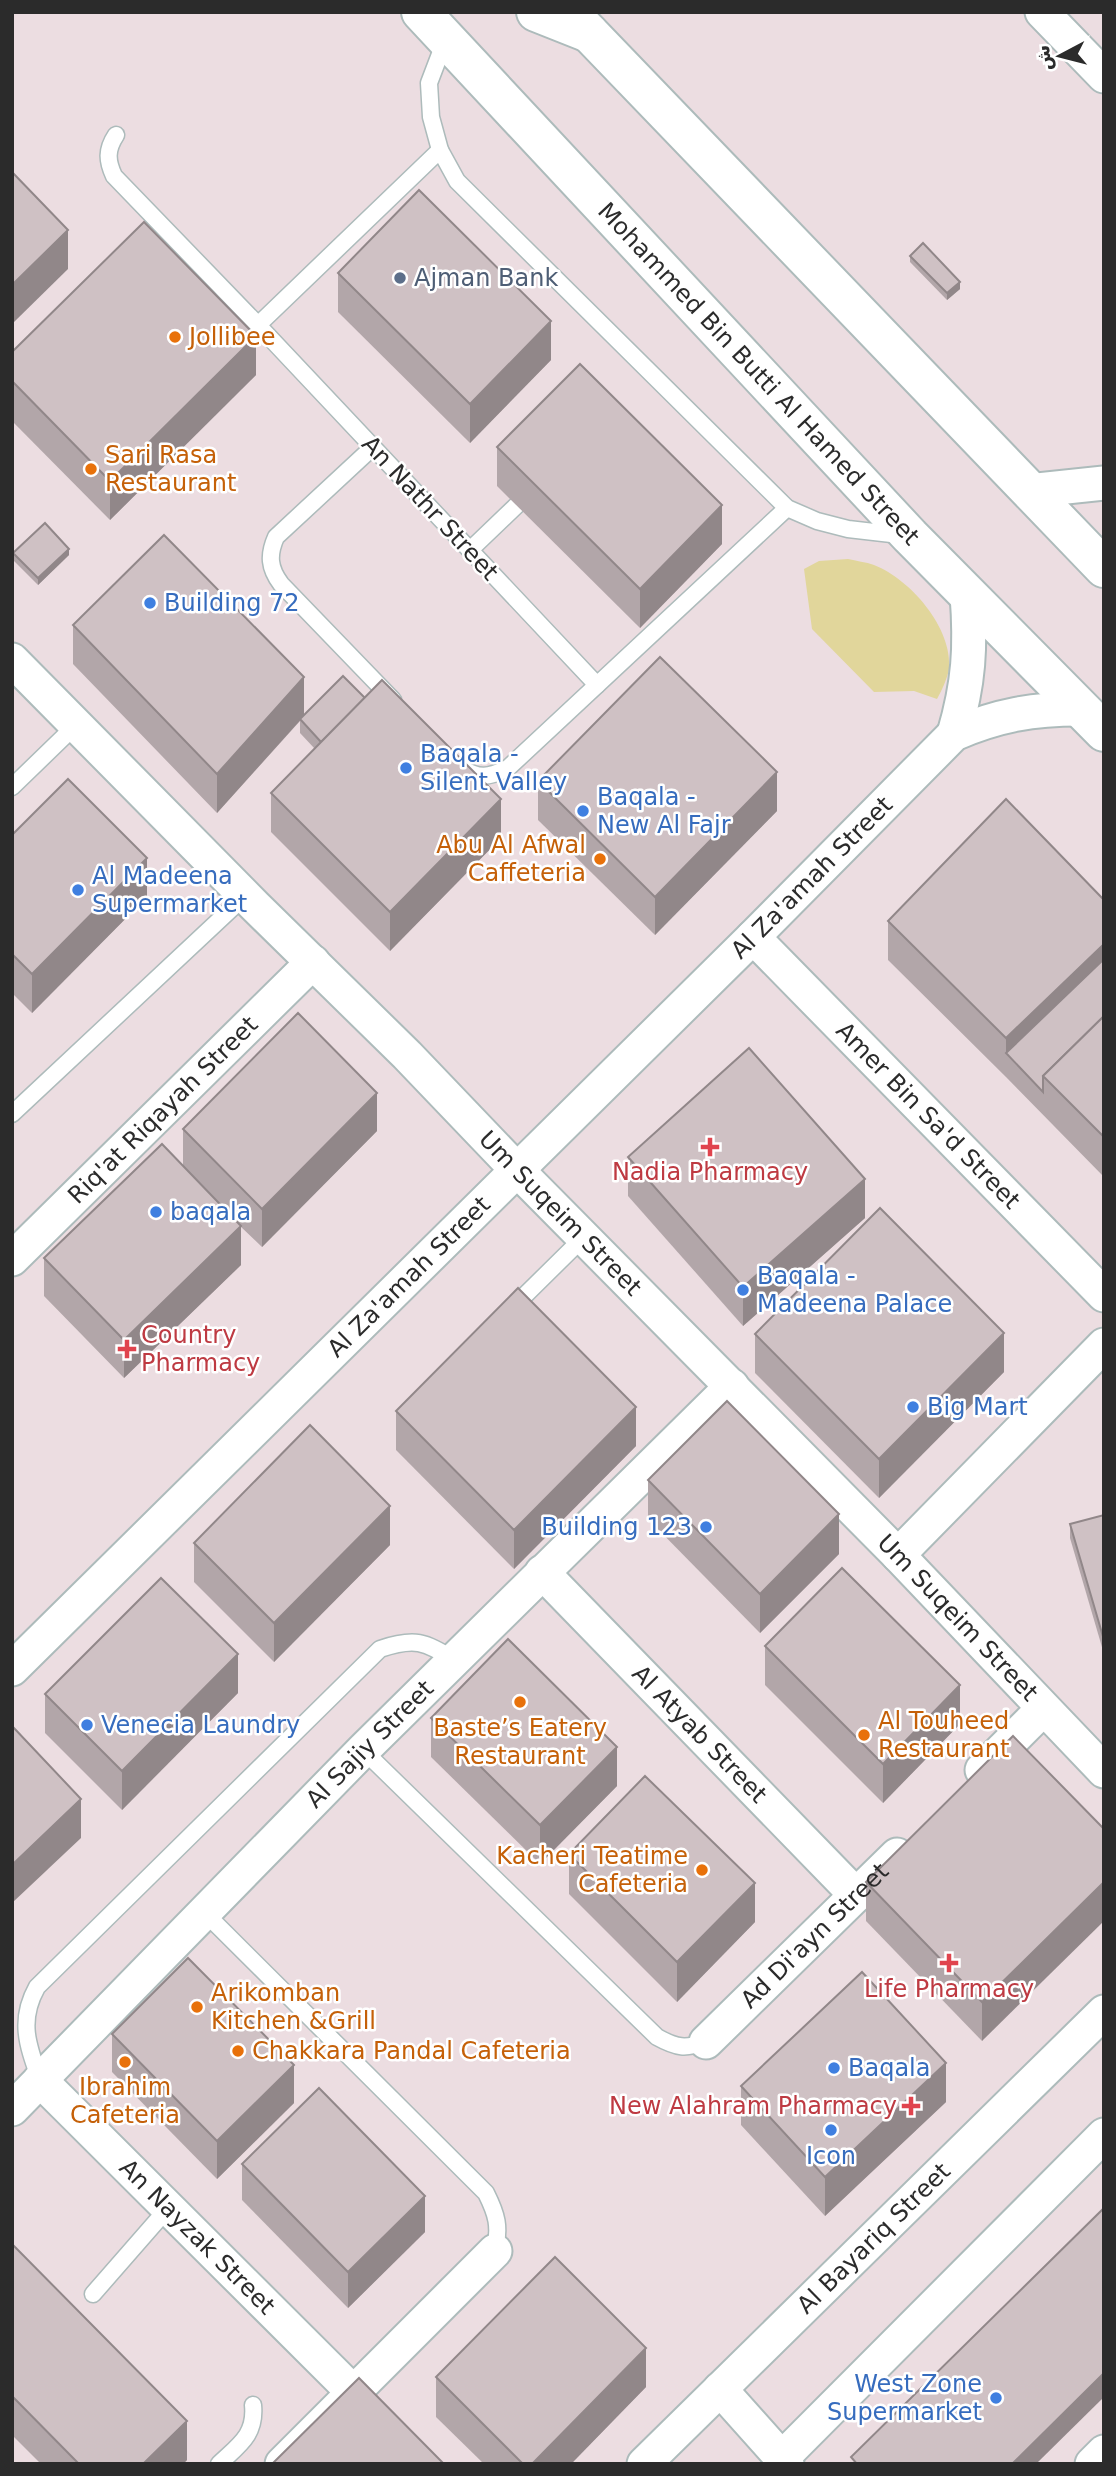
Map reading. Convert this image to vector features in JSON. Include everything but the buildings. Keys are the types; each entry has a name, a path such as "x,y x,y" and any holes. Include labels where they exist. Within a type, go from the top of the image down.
{"street":[{"path":"536,12 580,23 1104,568"},
{"path":"1042,12 1104,76"},
{"name":"Mohammed Bin Butti Al Hamed Street","path":"433,26 909,536 1092,720"},
{"path":"1028,491 1104,483"},
{"name":"Al Za'amah Street","path":"954,734 965,697 969,663 967,594"},
{"name":"Um Suqeim Street","path":"12,660 245,896 407,1055 517,1171 898,1555 1104,1771"},
{"name":"Al Za'amah Street","path":"12,1669 753,937 954,734 986,720 1018,712 1049,709 1092,720"},
{"name":"Amer Bin Sa'd Street","path":"753,937 1104,1295"},
{"name":"Riq'at Riqayah Street","path":"12,1259 313,962"},
{"path":"898,1555 1104,1345"},
{"name":"Al Sajiy Street","path":"12,2109 363,1750 732,1386"},
{"name":"Al Atyab Street","path":"542,1572 856,1895"},
{"path":"964,1787 1043,1709"},
{"name":"Ad Di'ayn Street","path":"706,2042 915,1836"},
{"name":"Al Bayariq Street","path":"644,2464 1104,2012"},
{"name":"An Nayzak Street","path":"40,2080 354,2393"},
{"path":"720,2389 785,2461 1104,2135"},
{"path":"282,2464 495,2251"},
{"path":"1092,2464 1104,2452"}],"lane":[{"path":"433,26 429,83 431,117 440,150 457,181 786,508 817,522 848,529 909,536"},
{"name":"An Nathr Street","path":"116,135 107,153 114,176 597,685"},
{"path":"258,325 440,150"},
{"path":"373,447 276,537 272,546 271,566 281,584 404,712"},
{"path":"470,550 517,505"},
{"path":"452,761 478,777 492,776 508,768 786,508"},
{"path":"12,788 77,724"},
{"path":"12,1114 245,896"},
{"path":"498,1322 584,1237"},
{"path":"40,2080 30,2052 25,2025 27,2005 37,1987 380,1649 404,1641 427,1644 455,1660"},
{"path":"363,1750 657,2037 672,2046 689,2048 706,2042"},
{"path":"204,1912 486,2193 495,2211 499,2231 495,2251"},
{"path":"93,2294 169,2207"},
{"path":"219,2464 250,2432 253,2425 253,2405"}],"shaded area":[{"path":"848,559 874,565 901,581 915,593 937,622 944,637 949,669 937,699 914,691 874,692 812,629 804,569 819,561"}],"place":[{"name":"Ajman Bank","path":"400,278"},
{"name":"Jollibee","path":"175,337"},
{"name":"Sari Rasa Restaurant","path":"91,469"},
{"name":"Building 72","path":"150,603"},
{"name":"Baqala - Silent Valley","path":"406,768"},
{"name":"Baqala - New Al Fajr","path":"583,811"},
{"name":"Abu Al Afwal Caffeteria","path":"600,859"},
{"name":"Al Madeena Supermarket","path":"78,890"},
{"name":"Nadia Pharmacy","path":"710,1147"},
{"name":"baqala","path":"156,1212"},
{"name":"Baqala - Madeena Palace","path":"743,1290"},
{"name":"Country Pharmacy","path":"127,1349"},
{"name":"Big Mart","path":"913,1407"},
{"name":"Building 123","path":"706,1527"},
{"name":"Baste’s Eatery Restaurant","path":"520,1702"},
{"name":"Venecia Laundry","path":"87,1725"},
{"name":"Al Touheed Restaurant","path":"864,1735"},
{"name":"Kacheri Teatime Cafeteria","path":"702,1870"},
{"name":"Life Pharmacy","path":"949,1963"},
{"name":"Arikomban Kitchen &Grill","path":"197,2007"},
{"name":"Chakkara Pandal Cafeteria","path":"238,2051"},
{"name":"Ibrahim Cafeteria","path":"125,2062"},
{"name":"Baqala","path":"834,2068"},
{"name":"New Alahram Pharmacy","path":"911,2106"},
{"name":"Icon","path":"831,2130"},
{"name":"West Zone Supermarket","path":"996,2398"}]}
